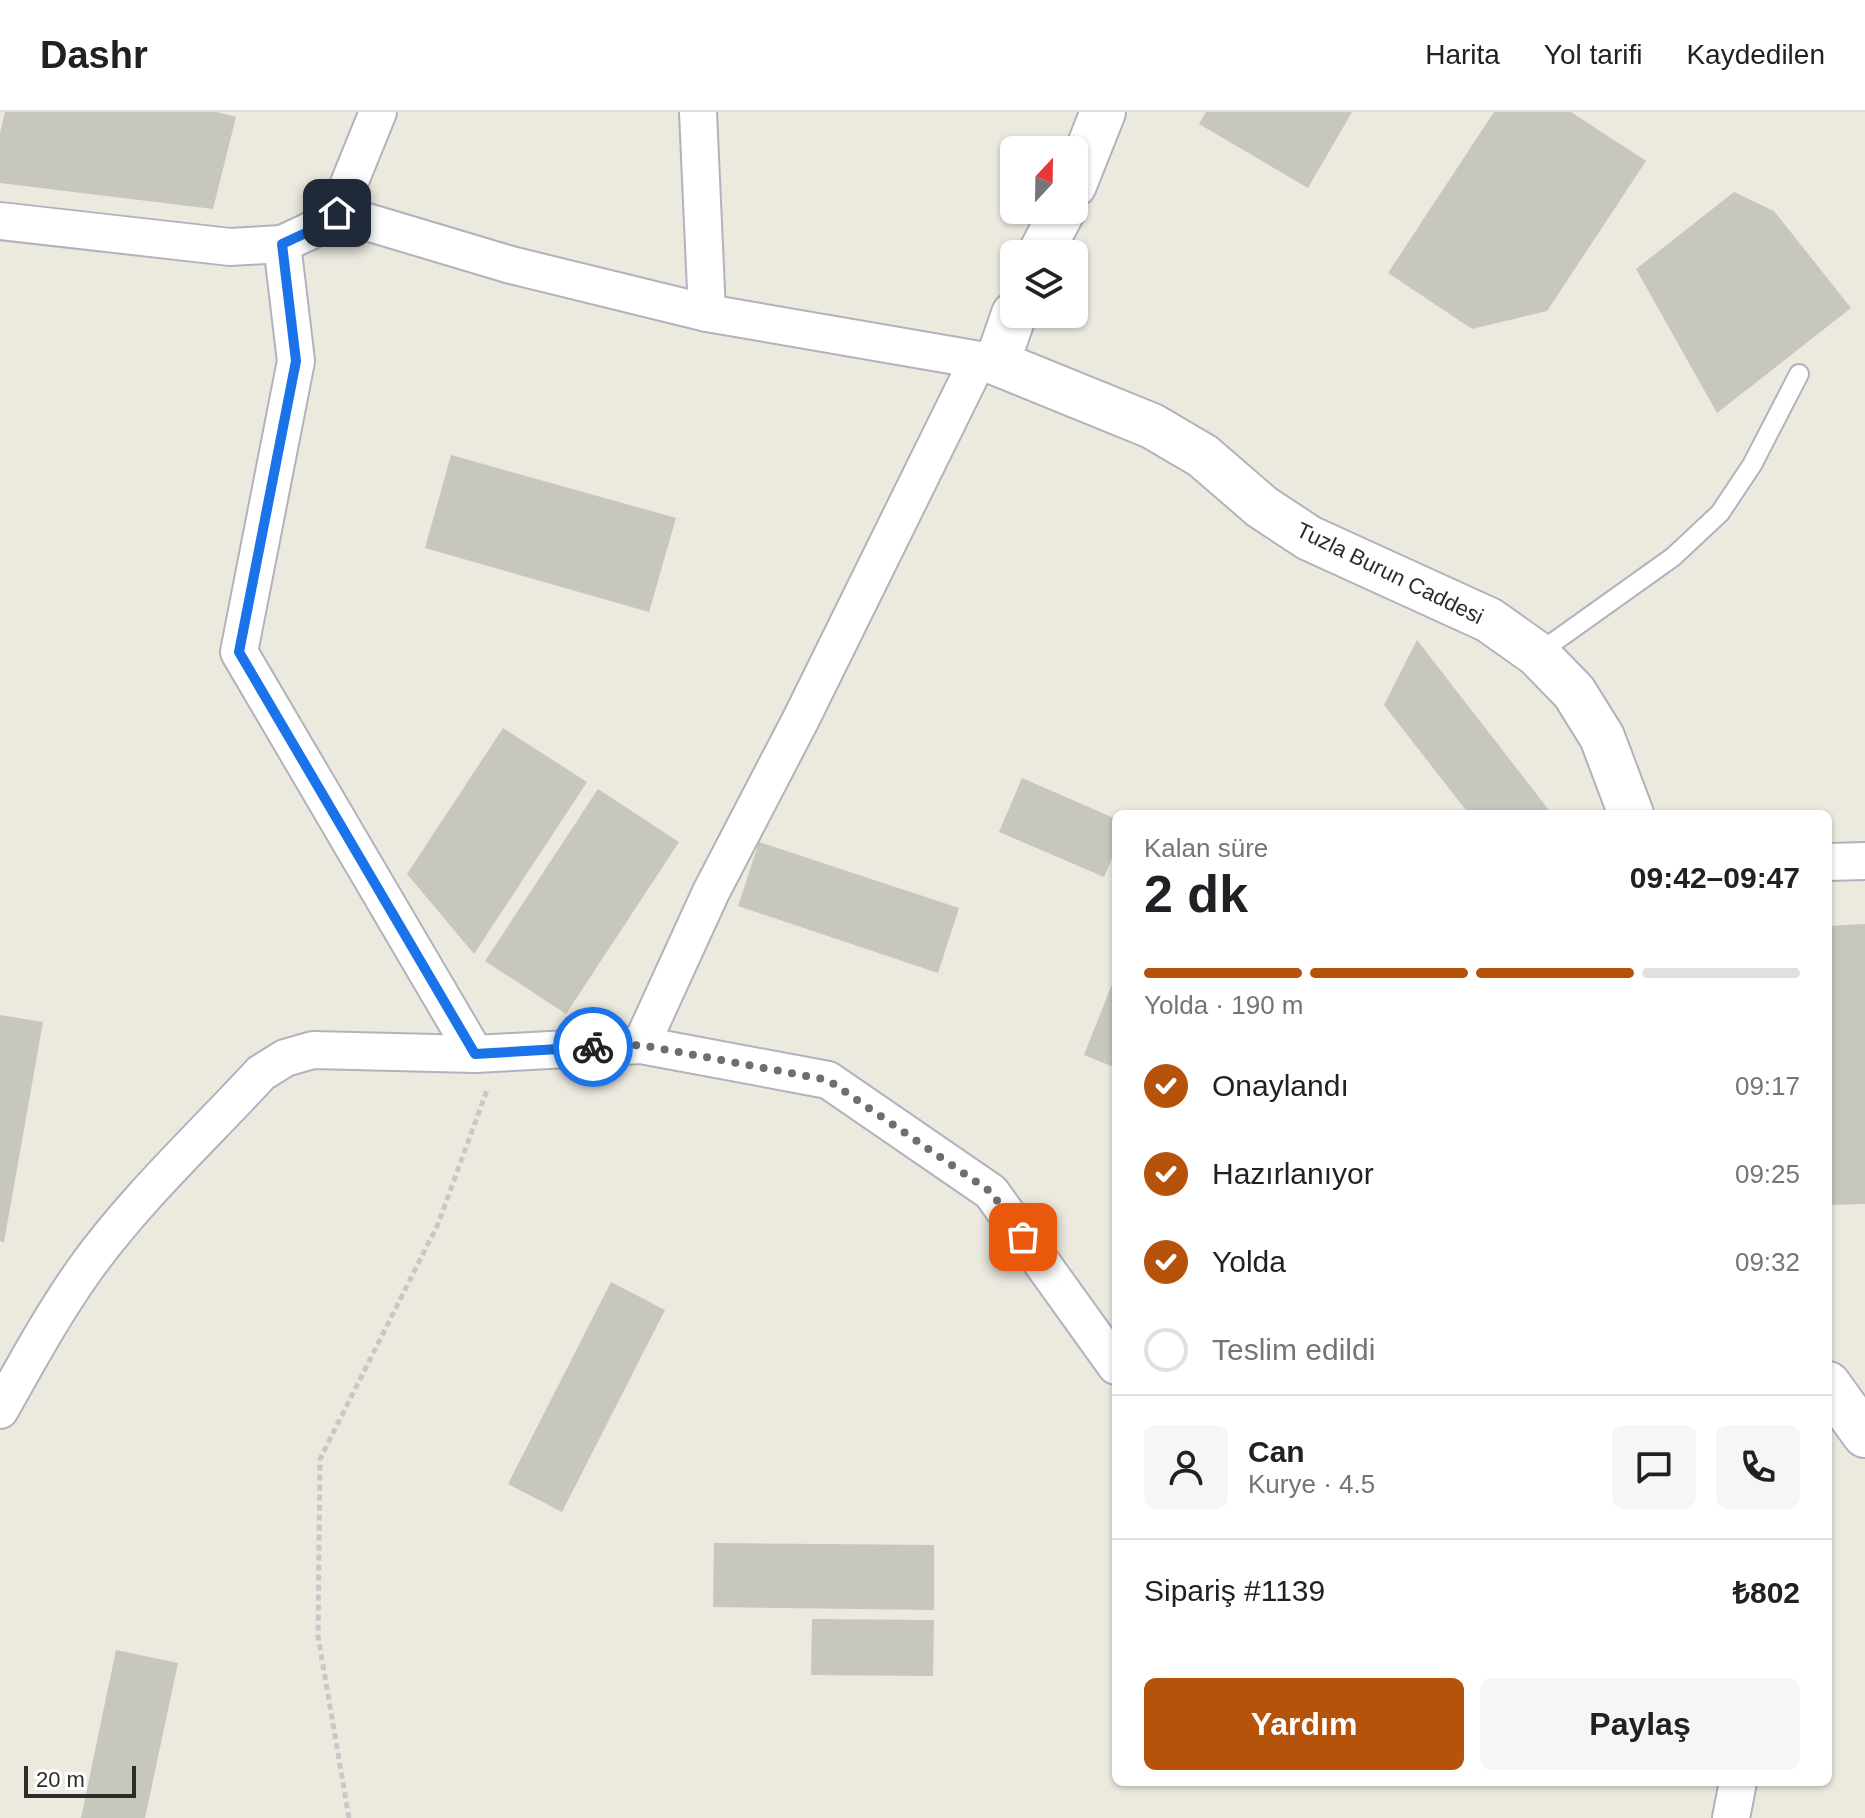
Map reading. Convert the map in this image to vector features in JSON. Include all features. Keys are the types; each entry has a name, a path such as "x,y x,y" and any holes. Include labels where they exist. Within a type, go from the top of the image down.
{"street":[{"path":"0,221 230,247 282,244 310,231 337,213 378,112"},
{"path":"698,112 707,313"},
{"path":"1088,150 1103,112"},
{"path":"337,213 511,265 707,313 988,362"},
{"path":"282,244 296,361 239,652 475,1054"},
{"path":"641,1045 711,892 1006,328"},
{"name":"Tuzla Burun Caddesi","path":"988,362 1152,426 1203,456 1262,507 1309,538 1489,620 1537,654 1574,692 1602,737 1629,810"},
{"path":"1832,862 1865,861"},
{"path":"0,1410 42,1334 86,1267 130,1215 261,1073 285,1058 313,1050 475,1054 641,1045 828,1080 991,1192 1112,1360"},
{"path":"1832,1390 1865,1435"},
{"path":"1731,1818 1737,1786"}],"lane":[{"path":"1537,654 1673,557 1720,513 1752,465 1799,374"}],"path":[{"path":"349,1818 318,1636 320,1459 438,1224 489,1084 475,1054"}],"building":[{"path":"5,112 217,112 236,117 213,209 0,183 0,133"},
{"path":"1206,112 1352,112 1308,188 1199,124"},
{"path":"1494,112 1571,112 1646,161 1547,311 1472,329 1388,273"},
{"path":"1734,192 1774,211 1851,308 1717,413 1636,269"},
{"path":"451,455 676,518 649,612 425,548"},
{"path":"1417,640 1549,810 1466,810 1384,705"},
{"path":"503,728 587,782 474,954 407,874"},
{"path":"1022,778 1112,817 1112,858 1104,877 999,832"},
{"path":"598,789 679,842 566,1014 485,961"},
{"path":"759,842 959,908 938,973 738,906"},
{"path":"1865,924 1865,1204 1832,1205 1832,926"},
{"path":"1112,984 1112,1066 1084,1055"},
{"path":"0,1015 43,1022 4,1242 0,1241"},
{"path":"611,1282 665,1310 562,1512 508,1484"},
{"path":"714,1543 934,1545 934,1610 713,1607"},
{"path":"812,1619 934,1620 933,1676 811,1675"},
{"path":"116,1650 178,1663 145,1818 81,1818"}],"way so far":[{"path":"593,1047 641,1045 828,1080 991,1192 1023,1237"}],"route":[{"path":"337,213 310,231 282,244 296,361 239,652 475,1054 593,1047"}]}
